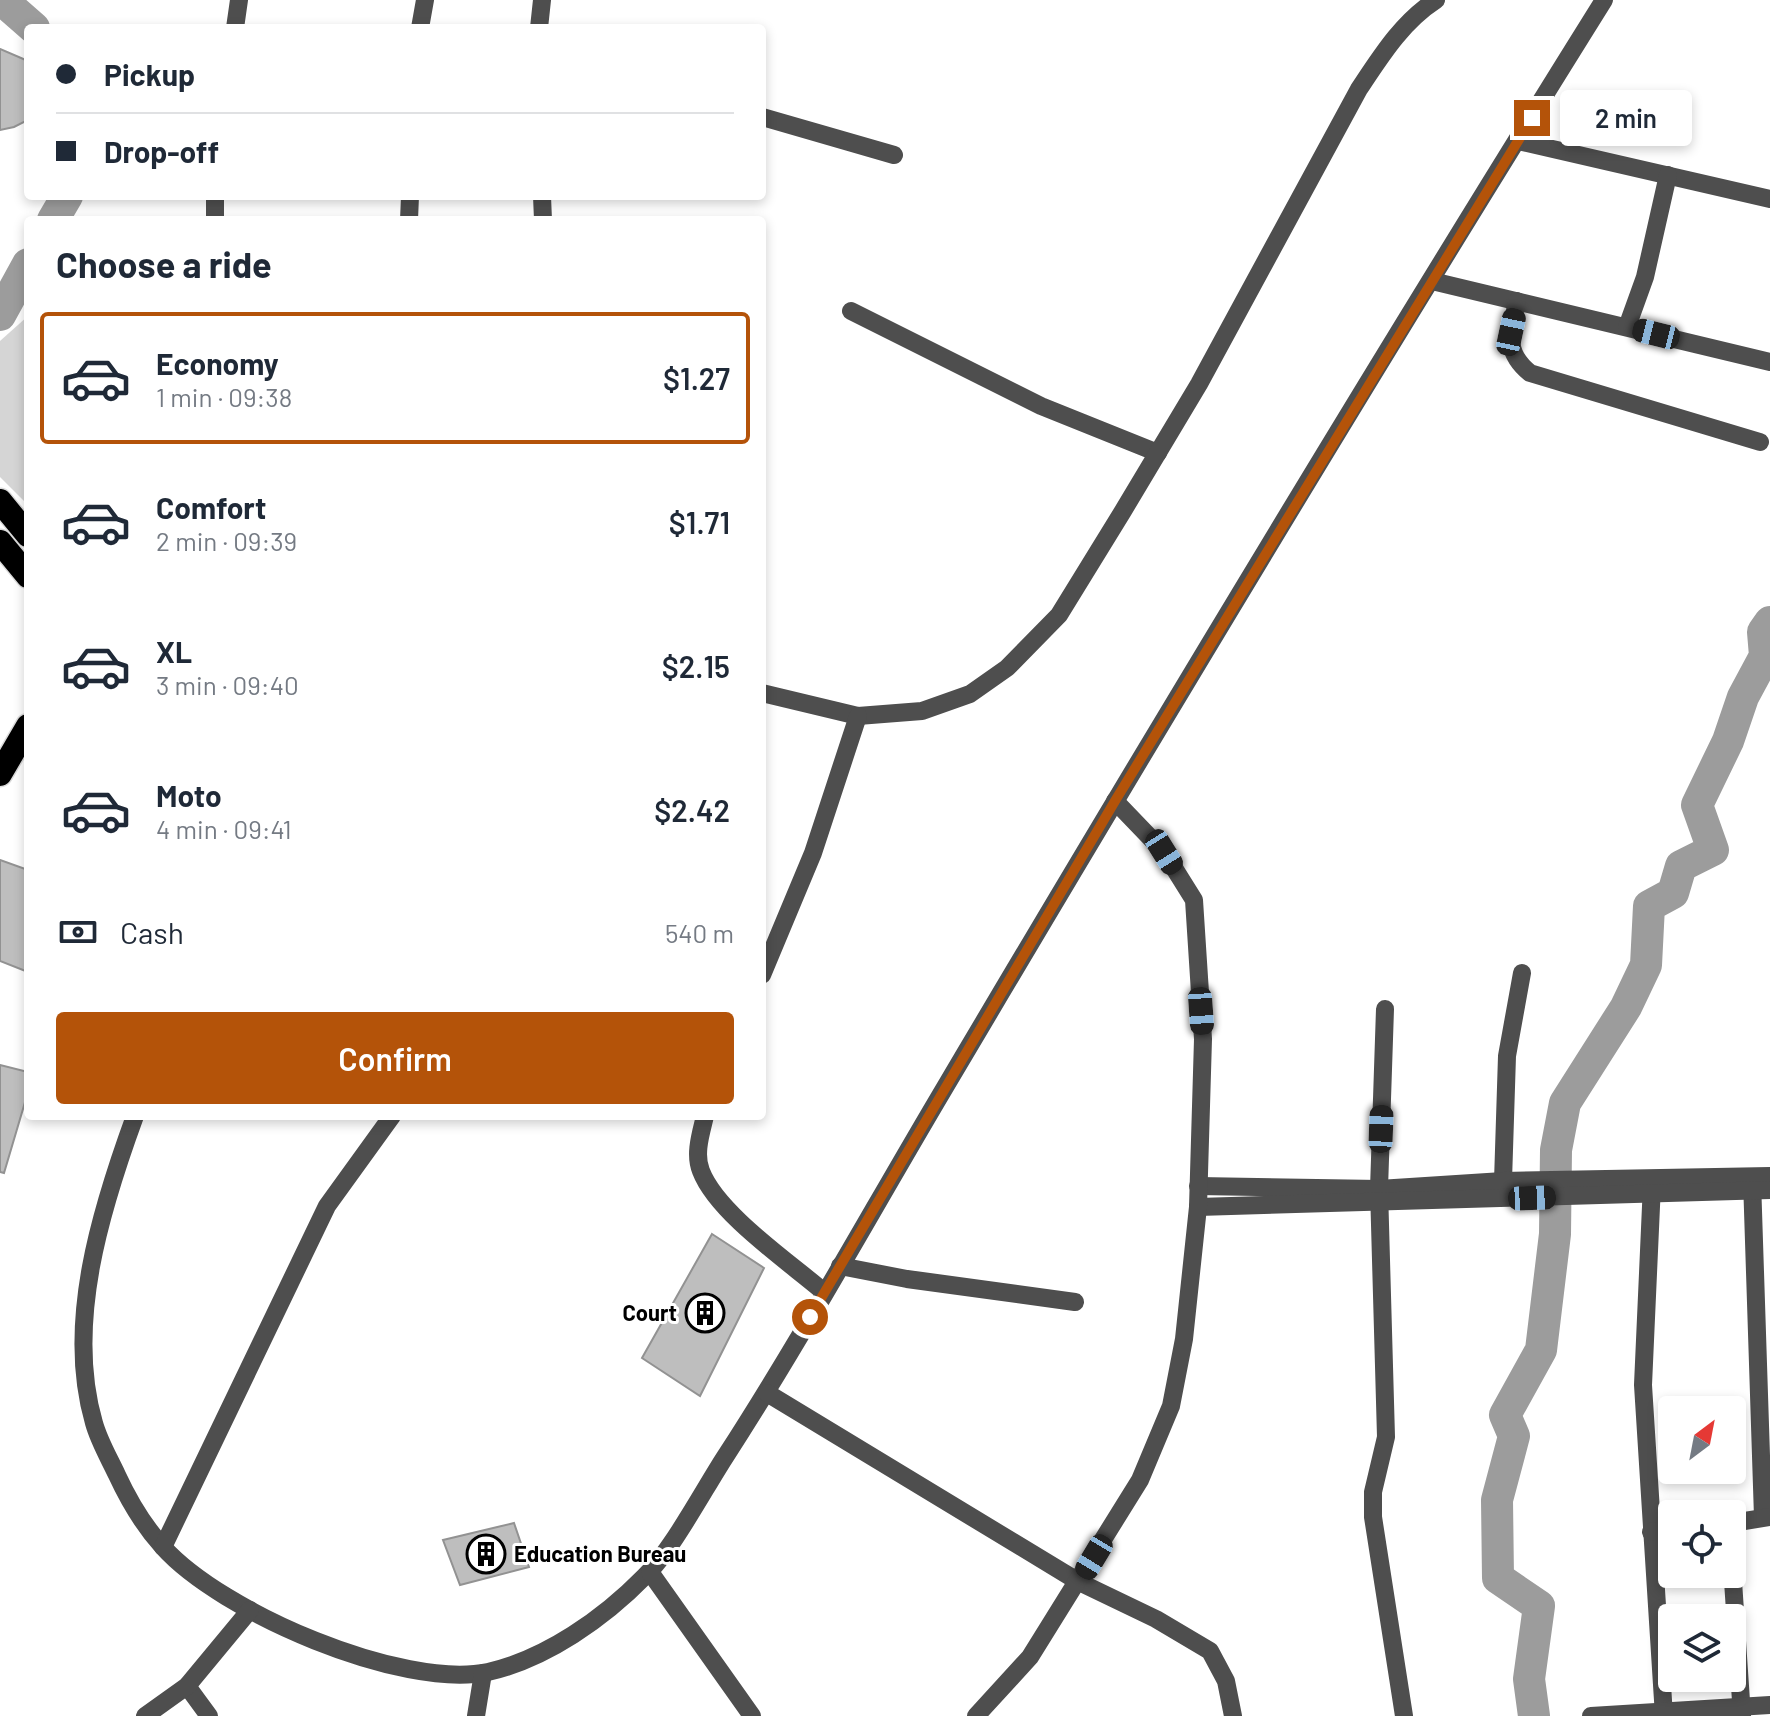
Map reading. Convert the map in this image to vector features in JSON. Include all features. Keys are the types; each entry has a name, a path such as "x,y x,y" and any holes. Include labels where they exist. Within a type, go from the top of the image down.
{"highway":[{"path":"0,501 24,530"},
{"path":"0,542 24,571"},
{"path":"0,774 24,733"}],"street":[{"path":"236,24 239,0"},
{"path":"421,24 425,0"},
{"path":"539,24 542,0"},
{"path":"766,694 858,716 922,711 970,694 1007,668 1059,615 1158,453 1296,211 1359,89 1412,6 1436,0"},
{"path":"134,1120 91,1258 85,1335 87,1380 94,1424 122,1487 163,1547 250,1610 382,1664 437,1672 483,1673 540,1655 608,1608 650,1572 767,1393 1115,801 1604,0"},
{"path":"766,118 894,155"},
{"path":"1518,141 1770,199"},
{"path":"1627,327 1645,277 1668,175"},
{"path":"1432,281 1770,362"},
{"path":"1517,301 1511,349 1516,362 1530,373 1760,442"},
{"path":"851,311 1041,406 1158,453"},
{"path":"766,965 813,853 858,716"},
{"path":"976,1716 1030,1657 1140,1480 1171,1406 1184,1339 1198,1207 1203,1039 1194,900 1164,852 1115,801"},
{"path":"1503,1181 1507,1056 1522,973"},
{"path":"1385,1009 1380,1196 1386,1437 1373,1492 1373,1517 1404,1716"},
{"path":"163,1547 327,1206 389,1120"},
{"path":"704,1120 697,1155 701,1172 709,1184 726,1208 824,1292"},
{"path":"1198,1186 1380,1196 1503,1181 1652,1185"},
{"path":"1198,1207 1380,1196 1761,1183 1766,1517 1746,1521"},
{"path":"1652,1185 1643,1385 1664,1714"},
{"path":"840,1266 907,1279 1075,1302"},
{"path":"767,1393 1079,1582 1156,1619 1210,1651 1226,1681 1234,1716"},
{"path":"1651,1532 1658,1531"},
{"path":"650,1572 752,1716"},
{"path":"1734,1588 1742,1712"},
{"path":"145,1716 187,1686 250,1610"},
{"path":"476,1716 483,1673"},
{"path":"187,1686 209,1716"},
{"path":"1591,1716 1742,1712 1770,1705"}],"shaded area":[{"path":"24,320 24,501 0,477 0,341"}],"building":[{"path":"0,49 24,59 24,122 0,130"},
{"path":"0,860 24,869 24,970 0,961"},
{"path":"0,1065 24,1071 24,1106 4,1173 0,1172"},
{"name":"Court","path":"712,1234 764,1268 700,1396 642,1358"},
{"name":"Education Bureau","path":"514,1523 529,1567 460,1585 443,1540"}],"waterway":[{"path":"2,0 29,24"},
{"path":"55,216 65,200"},
{"path":"0,315 24,271"},
{"path":"1534,1716 1529,1679 1539,1606 1498,1578 1497,1500 1514,1436 1505,1415 1541,1350 1555,1234 1556,1150 1565,1103 1626,1007 1646,965 1649,906 1673,893 1681,866 1713,850 1697,805 1728,741 1743,697 1765,656 1763,632 1770,622"}],"place":[{"name":"Court","path":"705,1313"},
{"name":"Education Bureau","path":"486,1554"}],"route":[{"path":"810,1317 1115,801 1532,118"}]}
